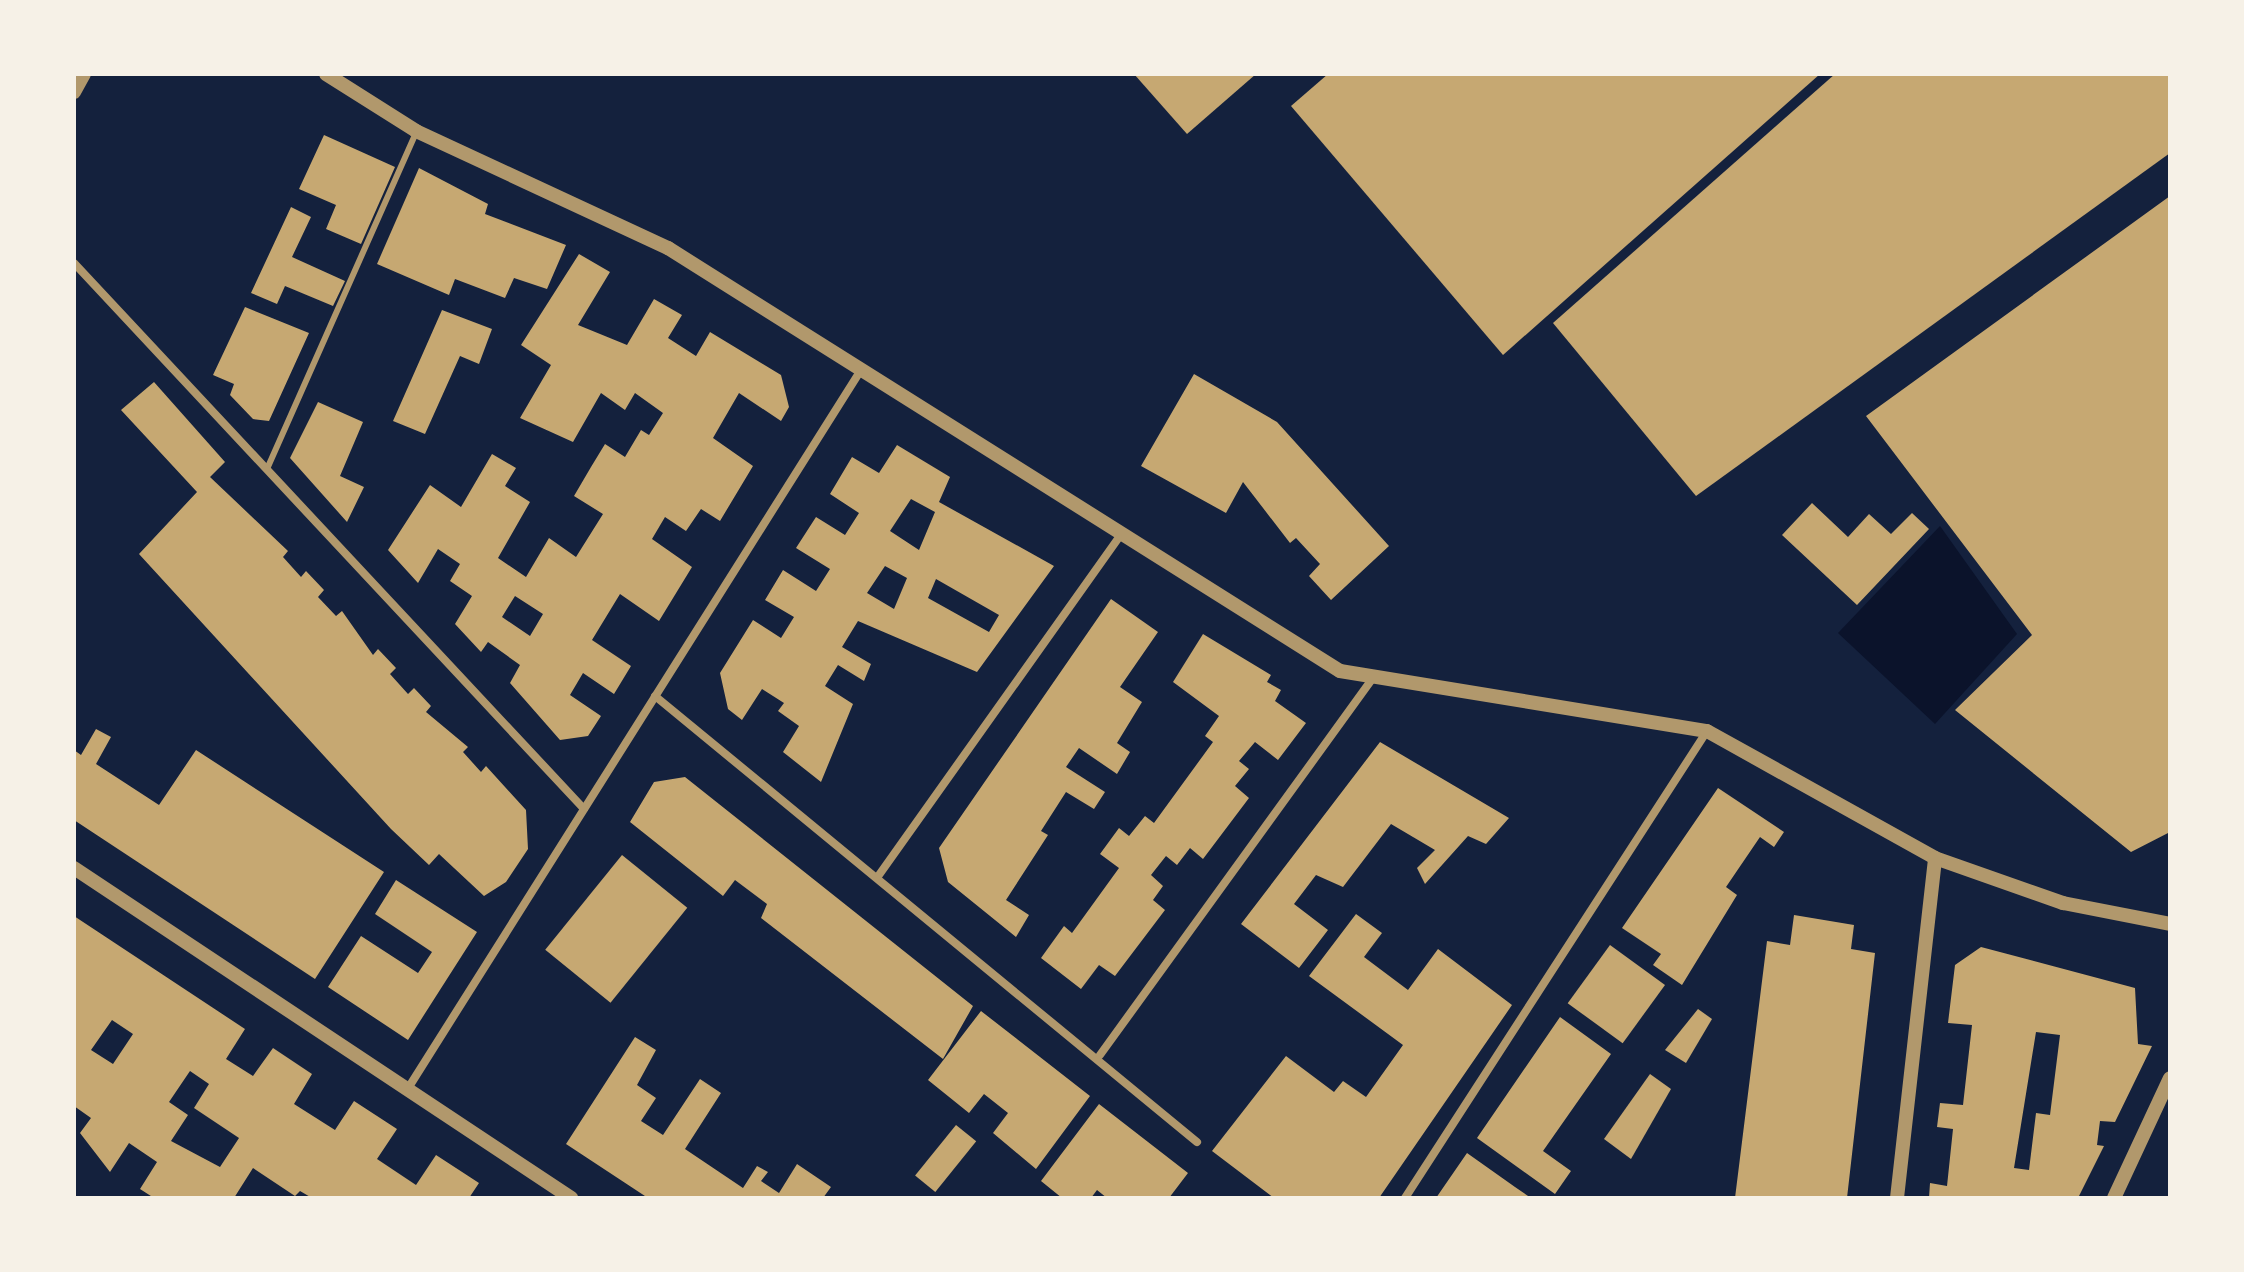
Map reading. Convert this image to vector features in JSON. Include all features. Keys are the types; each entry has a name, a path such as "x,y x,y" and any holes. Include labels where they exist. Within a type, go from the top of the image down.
{"street":[{"path":"74,92 84,74"},
{"path":"326,74 416,131 668,248 1340,671 1707,731 1935,858 2063,903 2170,924"},
{"path":"74,263 584,809"},
{"path":"407,1090 861,370"},
{"path":"879,875 1121,534"},
{"path":"1100,1055 1374,677"},
{"path":"655,696 1100,1055 1197,1142"},
{"path":"1405,1198 1707,731"},
{"path":"1897,1198 1935,858"},
{"path":"74,868 571,1198"},
{"path":"2114,1198 2170,1078"}],"lane":[{"path":"267,469 416,131"}],"water":[{"path":"1940,526 2017,634 1935,724 1838,633"}],"building":[{"path":"1134,74 1256,74 1187,134"},
{"path":"1328,74 1820,74 1503,355 1291,106"},
{"path":"1835,74 2170,74 2170,153 1696,496 1553,323"},
{"path":"324,135 395,167 361,244 326,229 336,205 299,189"},
{"path":"419,168 488,204 485,214 566,245 547,289 514,278 505,298 455,279 449,295 377,264"},
{"path":"2170,196 2170,832 2131,852 1955,710 2032,635 1866,416"},
{"path":"291,207 311,217 292,257 345,281 333,306 285,286 277,304 251,293"},
{"path":"579,254 610,272 578,325 627,345 654,299 682,315 668,338 696,356 710,332 781,375 789,407 781,421 739,393 713,438 753,466 720,521 701,509 686,531 665,517 652,539 692,567 659,621 620,594 592,640 631,666 614,694 583,673 570,695 601,716 588,736 560,740 510,683 520,665 488,642 481,652 455,624 472,596 450,581 460,564 438,549 418,583 388,550 430,485 461,507 492,454 516,468 505,486 530,502 498,558 526,577 549,538 576,557 603,514 574,496 591,467 605,444 625,457 641,430 649,435 663,413 635,393 625,410 601,393 573,442 520,418 551,365 521,345","holes":["515,596 543,614 530,636 502,617"]},
{"path":"245,307 309,333 269,421 253,419 230,395 234,384 213,375"},
{"path":"442,310 492,329 479,364 460,356 425,434 393,421"},
{"path":"1194,374 1277,422 1389,546 1331,600 1309,576 1320,564 1296,538 1290,543 1243,482 1226,513 1141,466"},
{"path":"154,382 225,462 210,477 288,551 283,557 301,577 306,571 324,590 318,597 336,616 342,611 373,655 378,649 396,668 390,674 408,694 414,688 431,706 426,712 468,747 463,752 481,772 486,766 526,810 528,849 506,882 484,896 439,854 429,865 391,829 139,554 197,492 121,410"},
{"path":"318,402 363,422 340,476 364,487 347,522 290,458"},
{"path":"897,445 950,477 939,502 1054,566 977,672 858,621 842,647 871,664 864,681 838,665 825,686 853,704 821,782 783,752 799,726 778,711 784,703 762,689 742,720 728,709 720,673 753,620 781,638 794,617 765,600 783,570 816,591 830,569 796,548 816,517 845,535 859,513 830,494 852,457 879,473","holes":["911,499 935,512 919,550 890,531","885,566 907,578 894,609 867,593","936,579 999,615 989,632 928,598"]},
{"path":"1812,503 1848,537 1869,514 1891,534 1912,513 1929,529 1857,605 1782,535"},
{"path":"1111,599 1158,632 1120,687 1142,702 1117,743 1130,752 1117,774 1079,748 1066,767 1105,792 1094,809 1066,792 1041,831 1048,835 1006,900 1029,915 1016,937 948,882 939,848"},
{"path":"1203,634 1271,675 1267,682 1281,690 1275,701 1306,723 1278,760 1255,742 1239,761 1249,769 1235,786 1249,798 1203,859 1190,848 1177,865 1166,856 1151,875 1163,886 1153,900 1165,910 1115,976 1099,965 1081,989 1041,958 1064,926 1072,933 1119,868 1100,854 1119,828 1129,836 1145,816 1154,823 1213,742 1205,736 1219,716 1173,682"},
{"path":"96,729 111,737 96,764 159,805 196,750 384,872 315,979 74,820 74,750 81,755"},
{"path":"1380,742 1509,818 1486,844 1468,836 1425,884 1417,868 1435,850 1391,824 1343,887 1316,875 1294,904 1328,930 1299,968 1241,924"},
{"path":"685,777 973,1006 943,1059 761,918 767,904 735,880 723,896 630,822 654,782"},
{"path":"1718,788 1784,832 1774,847 1760,837 1726,887 1737,895 1682,985 1653,965 1661,954 1622,928"},
{"path":"622,855 687,908 611,1003 545,950"},
{"path":"396,880 477,932 408,1040 328,987 361,936 418,973 432,952 375,914"},
{"path":"1356,914 1382,933 1364,957 1408,990 1438,949 1512,1005 1379,1198 1274,1198 1212,1151 1286,1056 1334,1092 1343,1081 1366,1097 1403,1045 1309,976"},
{"path":"1794,915 1854,925 1851,949 1875,953 1847,1198 1735,1198 1767,941 1790,945"},
{"path":"74,916 245,1029 226,1059 253,1076 273,1048 312,1074 294,1104 335,1130 354,1101 397,1129 377,1159 416,1185 436,1155 479,1183 469,1198 312,1198 300,1191 295,1196 253,1168 234,1198 154,1198 140,1189 157,1162 129,1143 110,1172 80,1133 91,1118 74,1106","holes":["112,1020 133,1034 113,1064 91,1050","190,1071 209,1084 194,1108 239,1138 220,1167 171,1141 188,1115 169,1102"]},
{"path":"1610,945 1665,985 1623,1043 1568,1003"},
{"path":"1981,947 2135,988 2138,1044 2152,1046 2115,1122 2100,1121 2097,1145 2104,1146 2078,1198 1929,1198 1930,1183 1947,1186 1953,1129 1937,1127 1940,1103 1963,1105 1972,1025 1948,1023 1955,965","holes":["2036,1032 2060,1035 2050,1115 2036,1113 2029,1170 2014,1168"]},
{"path":"1698,1009 1712,1019 1686,1063 1665,1050"},
{"path":"981,1011 1090,1096 1036,1169 993,1133 1008,1113 984,1094 969,1113 928,1080"},
{"path":"1560,1017 1611,1054 1543,1151 1571,1171 1555,1194 1477,1138"},
{"path":"635,1037 656,1050 637,1085 656,1098 641,1121 663,1135 700,1079 721,1093 685,1149 743,1188 757,1166 768,1172 761,1181 779,1193 797,1164 831,1187 823,1198 648,1198 566,1144"},
{"path":"1650,1074 1671,1089 1631,1159 1604,1139"},
{"path":"1099,1104 1188,1173 1169,1198 1107,1198 1097,1190 1091,1198 1062,1198 1041,1181"},
{"path":"956,1125 976,1141 935,1192 915,1176"},
{"path":"1467,1153 1515,1187 1531,1198 1436,1198"}]}
